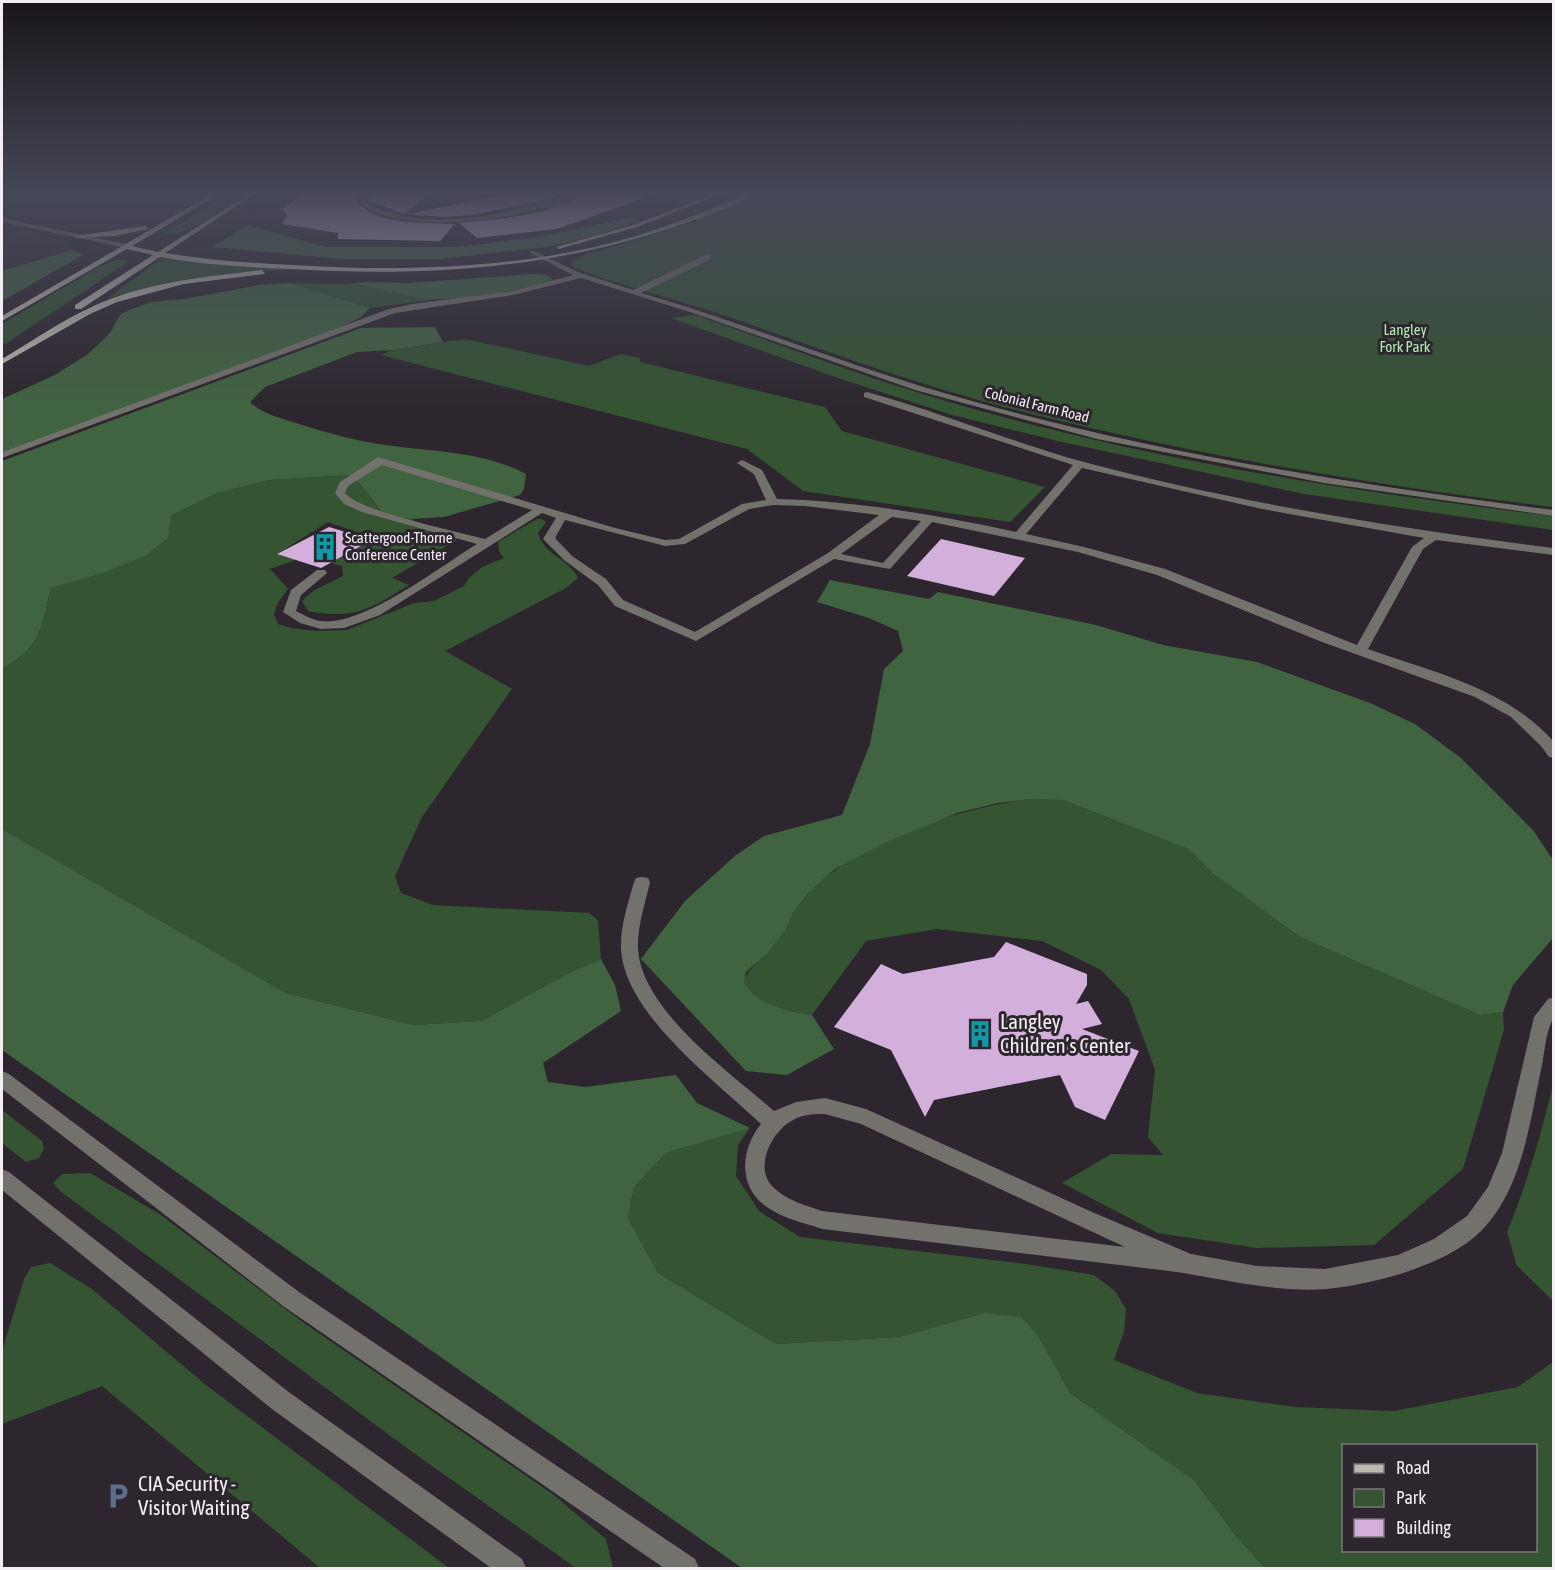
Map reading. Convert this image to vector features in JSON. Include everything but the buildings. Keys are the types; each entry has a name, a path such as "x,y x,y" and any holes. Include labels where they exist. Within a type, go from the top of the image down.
{"main road":[{"path":"2,319 93,265"},
{"path":"2,361 143,265"},
{"path":"277,265 365,272"},
{"path":"2,361 94,309 157,288 254,273 365,272 455,269 488,265"}],"street":[{"name":"Colonial Farm Road","path":"557,265 579,276 636,292 946,396 1082,432 1269,471 1451,500 1554,513"},
{"path":"636,292 691,265"},
{"path":"2,455 392,311 412,306 513,293 579,276"},
{"path":"867,395 1080,464 1262,506 1434,536 1554,552"},
{"path":"488,543 366,510 352,505 340,494 345,484 379,460 644,540 681,542 746,506 773,502 806,503 929,518 1019,535 1089,551 1161,572 1360,651 1480,694 1516,714 1547,743 1554,754"},
{"path":"742,463 758,472 773,502"},
{"path":"1019,535 1080,464"},
{"path":"321,573 295,592 289,612 321,625 344,624 376,612 541,509"},
{"path":"563,516 549,539 568,558 602,582 619,603 696,637 832,555 891,513"},
{"path":"832,555 886,567 929,518"},
{"path":"1360,651 1418,547 1434,536"},
{"path":"642,882 632,925 630,957 652,1006 683,1041 774,1123"},
{"path":"1189,1264 1084,1219 866,1117 825,1106 802,1108 781,1117 774,1123 767,1130 753,1169 762,1191 780,1204 822,1220 1189,1264 1257,1276 1325,1279 1354,1275 1401,1264 1432,1251 1475,1223 1497,1191 1512,1153 1542,1017 1554,1004"},
{"path":"2,1079 291,1299 686,1569"},
{"path":"2,1178 281,1401 513,1569"}],"shaded area":[{"path":"2,265 36,265 2,279"}],"green space":[{"path":"21,265 65,265 2,301 2,271"},
{"path":"124,265 2,346 2,324 100,266"},
{"path":"152,265 246,265 301,270 203,277 108,298"},
{"name":"Langley Fork Park","path":"572,265 1553,265 1553,507 1348,478 1211,454 1076,425 973,399 902,377 712,311"},
{"path":"547,275 553,279 516,290 448,299 417,297 355,284 363,282 409,283"},
{"path":"363,282 357,284 438,299 370,308 289,283"},
{"path":"289,283 370,308 361,317 337,329 2,452 2,399 55,375 88,354 110,333 120,315 151,302 185,299 258,285"},
{"path":"695,315 926,395 1080,437 1316,483 1553,516 1553,530 1304,494 1062,442 952,415 838,378 671,318"},
{"path":"435,327 443,342 392,350 357,352 265,387 250,402 273,416 349,438 473,456 509,466 526,474 524,489 520,495 444,517 411,519 385,517 351,475 269,480 215,494 172,515 168,538 146,556 100,574 51,588 38,635 25,653 2,668 2,461 361,328"},
{"path":"465,339 589,366 621,354 640,358 640,362 825,407 842,431 1045,487 1010,522 803,491 747,449 381,355 392,350"},
{"path":"351,475 385,517 411,519 457,540 392,578 409,585 372,606 338,614 308,611 302,601 313,591 343,576 342,566 331,563 376,539 328,522 277,554 296,560 270,569 288,589 277,604 274,615 278,624 316,631 347,630 414,603 434,601 464,586 469,578 482,567 504,558 499,551 498,542 537,519 546,522 538,533 545,546 569,566 578,578 566,588 445,651 512,689 422,817 395,876 401,893 433,905 589,913 598,920 601,959 569,973 481,1021 413,1025 286,993 2,829 2,668 25,653 38,635 51,588 99,574 146,556 168,538 172,515 215,494 269,480"},
{"path":"830,580 929,599 938,592 1096,625 1163,645 1257,662 1370,703 1415,724 1461,758 1533,830 1553,860 1553,938 1513,985 1503,1012 1480,1015 1300,937 1212,873 1188,849 1063,800 1030,799 998,803 957,813 884,843 835,869 808,893 768,953 746,972 744,983 750,991 765,1002 783,1009 812,1015 834,1049 787,1075 746,1071 641,959 685,901 736,855 764,836 842,815 870,744 884,669 903,651 898,631 869,618 817,602"},
{"path":"1030,799 1063,800 1188,849 1212,873 1300,937 1480,1015 1503,1012 1504,1030 1463,1169 1374,1245 1257,1248 1158,1233 1062,1183 1111,1154 1163,1155 1148,1137 1155,1070 1129,999 1101,970 1042,941 937,929 866,941 812,1015 765,1003 743,983 752,967 774,945 794,911 809,892 855,857 912,829 973,810"},
{"path":"2,829 286,993 413,1025 481,1021 569,973 601,959 615,985 621,1011 543,1063 548,1082 585,1087 676,1075 697,1103 750,1128 666,1153 634,1187 628,1218 658,1273 776,1344 899,1337 984,1313 1021,1317 1039,1337 1070,1393 1194,1480 1237,1537 1265,1568 742,1568 2,1050"},
{"path":"1553,1085 1553,1301 1517,1266 1507,1232 1533,1159"},
{"path":"2,1110 42,1141 44,1149 39,1158 26,1162 2,1143"},
{"path":"750,1128 738,1145 736,1176 759,1211 800,1237 1026,1264 1094,1275 1115,1291 1126,1309 1124,1332 1114,1360 1197,1393 1295,1407 1394,1411 1518,1387 1553,1362 1553,1568 1265,1568 1237,1537 1194,1480 1070,1393 1039,1337 984,1313 899,1337 776,1344 658,1273 628,1218 634,1187 666,1153"},
{"path":"90,1173 158,1213 304,1323 554,1495 606,1539 613,1568 576,1568 404,1446 60,1191 53,1183 62,1174"},
{"path":"50,1263 92,1289 206,1385 449,1568 320,1568 102,1386 2,1424 2,1351 24,1279 31,1267"}],"place":[{"name":"Scattergood-Thorne Conference Center","path":"325,547"},
{"name":"Langley Children’s Center","path":"980,1034"},
{"name":"CIA Security - Visitor Waiting","path":"118,1496"}]}
